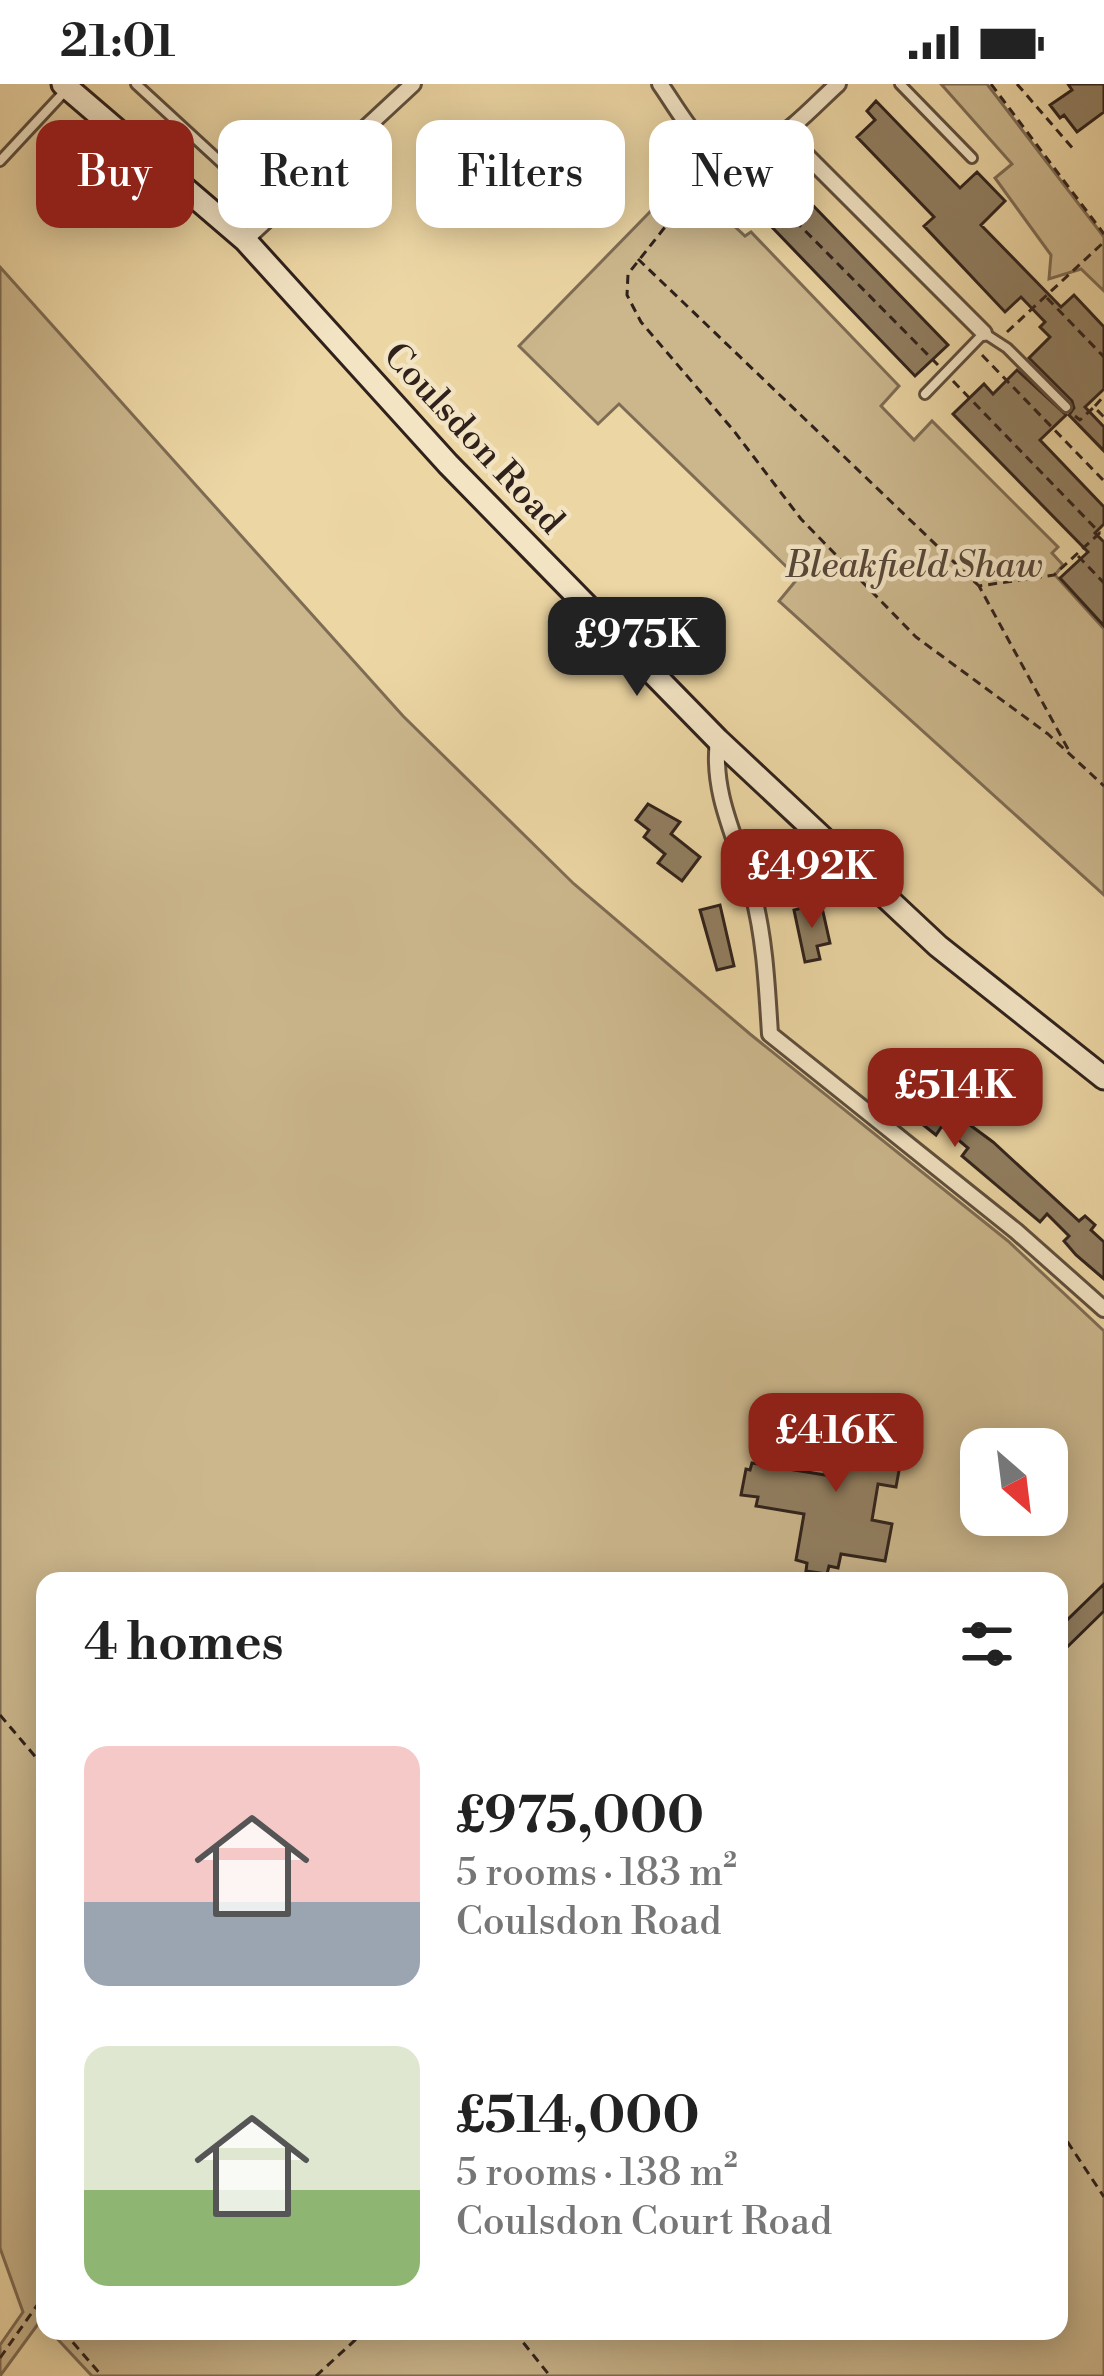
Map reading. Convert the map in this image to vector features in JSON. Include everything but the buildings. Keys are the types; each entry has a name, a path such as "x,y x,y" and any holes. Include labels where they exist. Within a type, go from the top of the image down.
{"main road":[{"name":"Coulsdon Road","path":"65,86 245,240 463,480 718,740 938,946 1104,1078"}],"street":[{"path":"374,120 413,84"},
{"path":"660,84 686,120"},
{"path":"798,120 838,84"},
{"path":"814,163 991,338"},
{"path":"245,240 258,228"},
{"path":"718,740 718,791 754,896 766,966 770,1034 1016,1231 1104,1309"}],"lane":[{"path":"136,84 218,160"},
{"path":"900,84 972,158"},
{"path":"0,161 43,120 65,86"},
{"path":"925,394 972,346 991,338 1066,406"}],"path":[{"path":"991,84 1104,234"},
{"path":"1017,84 1075,151"},
{"path":"662,228 628,274 627,295 641,322 801,518 916,638 1048,734 1104,786"},
{"path":"803,228 1103,531 1054,575 979,586"},
{"path":"991,338 1046,296 1104,242"},
{"path":"637,258 979,586 1072,756"},
{"path":"1046,296 1104,357"},
{"path":"972,346 1104,481"},
{"path":"1066,406 1080,420 1104,397"},
{"path":"1094,407 1104,417"},
{"path":"1077,555 1104,583"},
{"path":"0,1715 36,1757"},
{"path":"1068,2143 1104,2197"},
{"path":"0,2358 36,2310"},
{"path":"71,2340 102,2376"},
{"path":"316,2376 355,2340"},
{"path":"521,2340 550,2376"}],"green space":[{"path":"941,84 987,84 1104,237 1104,291 1081,269 1049,279 1051,255 995,178 1012,164"},
{"name":"Bleakfield Shaw","path":"649,213 649,228 736,228 745,236 751,232 899,386 881,406 914,440 932,421 1058,547 1052,553 1063,565 1055,575 1104,629 1104,895 779,601 798,578 619,404 598,424 519,346"},
{"path":"0,267 403,716 574,884 750,1034 1008,1241 1104,1331 1104,2376 92,2376 58,2340 1068,2340 1068,1572 36,1572 36,2327 0,2376 0,2345 23,2312 0,2248"}]}
